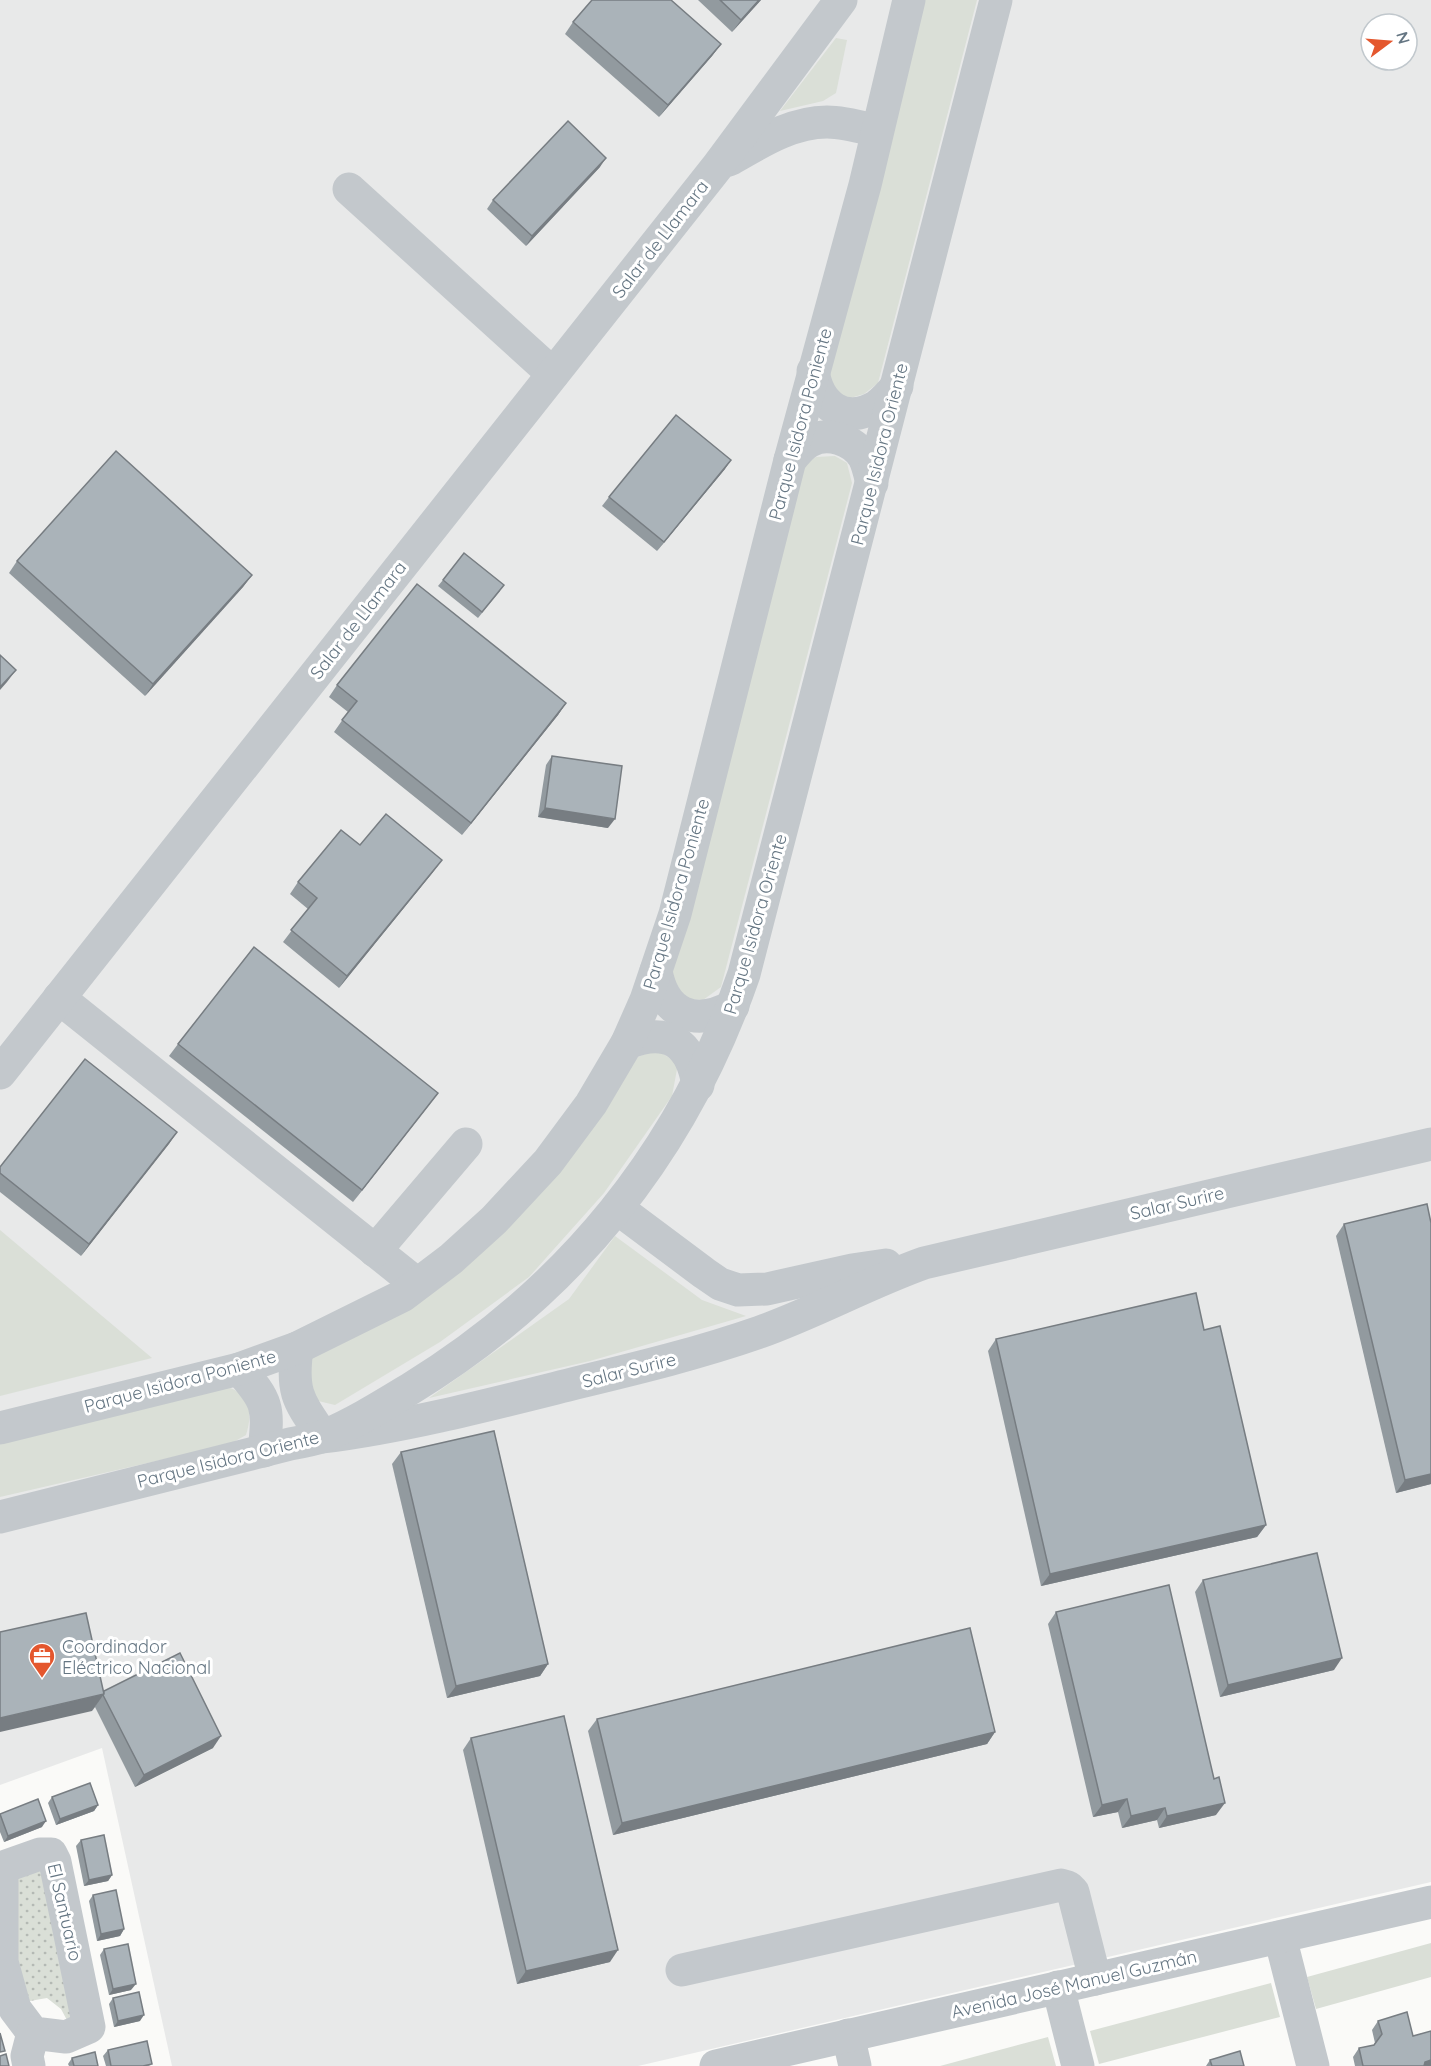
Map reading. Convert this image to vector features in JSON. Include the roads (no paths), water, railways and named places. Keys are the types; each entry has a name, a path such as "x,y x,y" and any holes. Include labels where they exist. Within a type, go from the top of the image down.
{"street":[{"name":"Salar de Llamara","path":"0,1073 717,167 841,0"},
{"name":"Parque Isidora Poniente","path":"0,1428 239,1369 297,1348 402,1296 460,1251 528,1186 568,1137 591,1104 627,1043 646,1000 678,903 813,371 865,185 909,0"},
{"name":"Parque Isidora Oriente","path":"0,1517 322,1437 389,1401 475,1346 538,1293 585,1246 617,1208 663,1146 698,1084 733,1006 752,946 996,0"},
{"name":"Salar de Llamara","path":"717,167 766,139 788,129 808,124 827,122 878,131"},
{"path":"349,189 553,374"},
{"path":"813,371 815,384 824,402 834,409 846,412 858,413 869,410 879,404 897,386"},
{"path":"790,460 807,442 817,437 831,436 855,446 864,456 872,483"},
{"path":"656,971 664,997 680,1011 693,1016 708,1016 733,1006"},
{"path":"59,998 417,1284"},
{"path":"627,1043 654,1036 678,1043 693,1060 698,1084"},
{"path":"375,1251 466,1144"},
{"name":"Salar Surire","path":"322,1437 378,1430 708,1349 791,1320 892,1274 924,1263 1431,1144"},
{"name":"Salar Surire","path":"617,1208 720,1284 738,1290 767,1289 874,1266 924,1263"},
{"path":"297,1348 294,1375 297,1395 322,1437"},
{"path":"239,1369 261,1395 266,1406 268,1417 264,1451"},
{"name":"El Santuario","path":"40,1854 51,1854 55,1862 89,2027 66,2037 33,2034 15,2009 2,1962 2,1874 6,1866 40,1854"},
{"path":"682,1970 1061,1885 1073,1892 1095,1979"},
{"name":"Avenida José Manuel Guzmán","path":"716,2066 851,2051 1058,1987 1431,1902"},
{"path":"1280,1937 1313,2066"},
{"path":"1058,1987 1078,2066"},
{"path":"29,2066 27,2056 33,2034"}],"place":[{"name":"Coordinador Eléctrico Nacional","path":"42,1679"}]}
